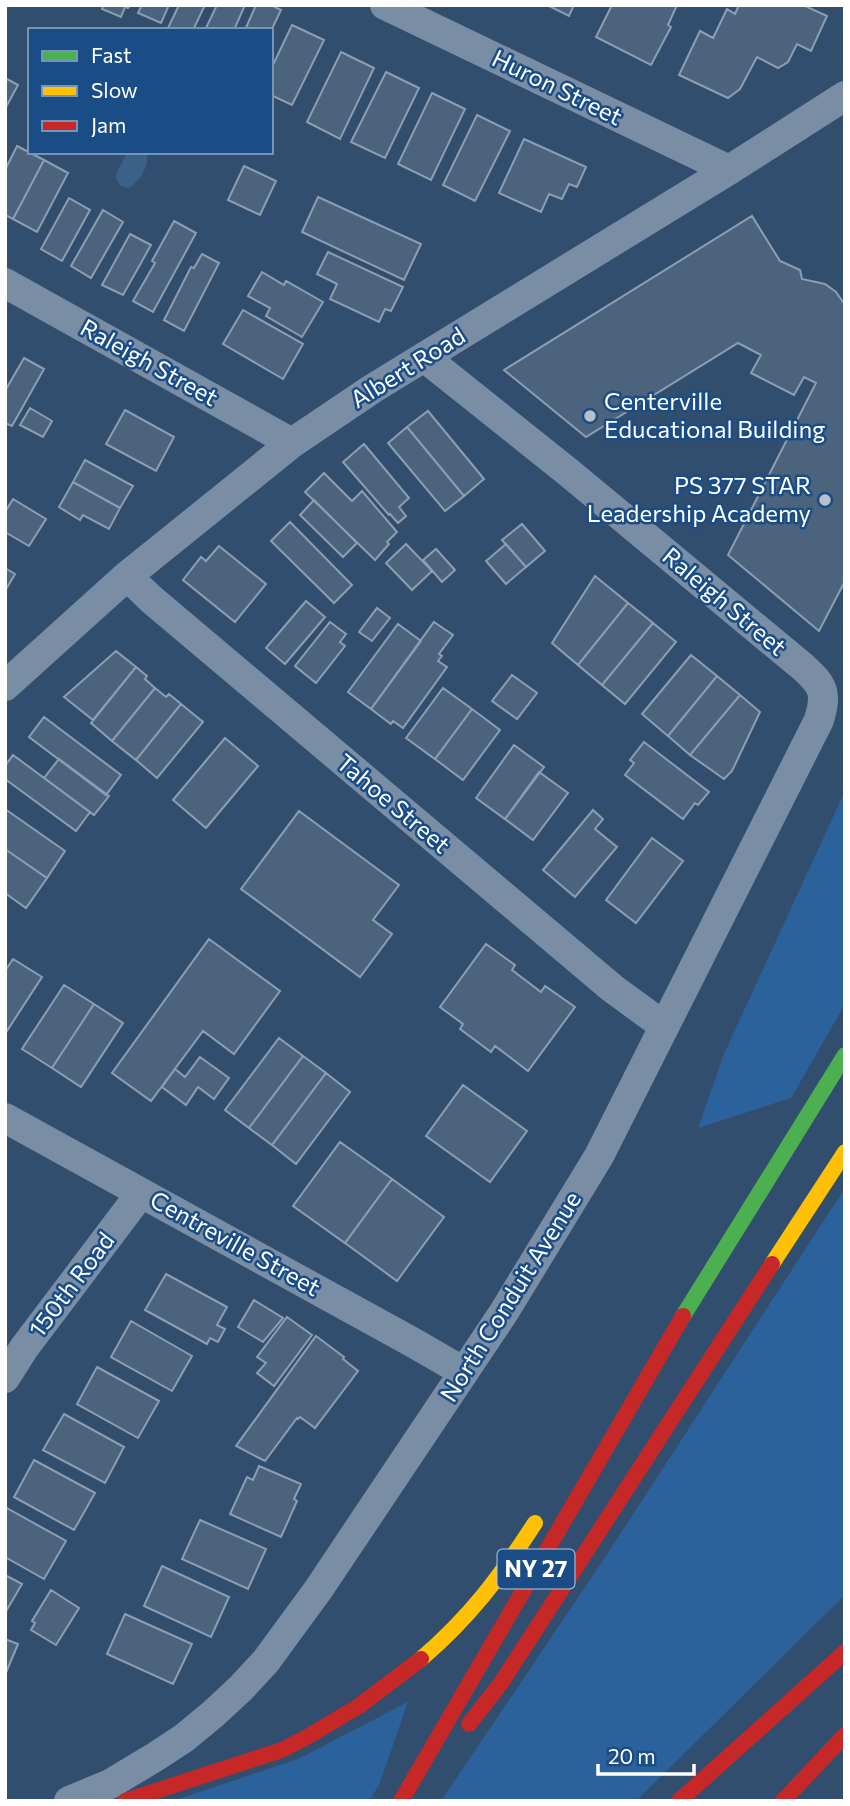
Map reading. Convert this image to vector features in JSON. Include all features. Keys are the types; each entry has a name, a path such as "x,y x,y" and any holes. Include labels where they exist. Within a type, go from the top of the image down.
{"highway":[{"name":"NY 27","path":"401,1801 670,1337 845,1055"},
{"path":"460,1736 501,1683 845,1152"},
{"path":"581,1460 670,1337"},
{"path":"125,1801 250,1762 280,1750 341,1717 427,1654 475,1608 548,1505"},
{"path":"679,1801 845,1652"},
{"path":"783,1801 845,1735"},
{"path":"411,1801 444,1758"}],"street":[{"name":"Huron Street","path":"385,5 729,170"},
{"name":"Albert Road","path":"5,686 127,576 292,443 372,389 845,96"},
{"name":"Raleigh Street","path":"5,283 292,443"},
{"name":"Raleigh Street","path":"424,357 568,472 803,667 816,679 824,692"},
{"name":"Tahoe Street","path":"127,576 161,608 602,979 664,1026"},
{"name":"North Conduit Avenue","path":"69,1801 110,1784 155,1758 184,1738 241,1688 291,1629 347,1548 511,1301 598,1156 819,720 824,692"},
{"name":"Centreville Street","path":"5,1118 464,1372"},
{"name":"150th Road","path":"5,1378 24,1348 141,1193"}],"shaded area":[{"path":"127,154 146,154 143,173 128,188 121,186 116,178"},
{"path":"845,791 845,1004 791,1098 698,1128 724,1054"},
{"path":"845,1188 845,1595 636,1801 441,1801 604,1559"},
{"path":"408,1702 379,1785 369,1801 173,1801 298,1759"}],"building":[{"path":"103,5 130,5 125,7 121,17 102,9"},
{"path":"142,5 169,5 161,23 138,13"},
{"path":"179,5 205,5 194,28 168,28"},
{"path":"217,5 245,5 235,28 206,28"},
{"path":"256,5 271,5 281,10 272,28 246,28"},
{"path":"547,5 574,5 569,16"},
{"path":"612,5 677,5 668,25 671,27 651,65 596,37"},
{"path":"739,5 803,5 827,16 811,51 797,44 788,62 778,68 757,57 740,89 728,98 679,75 700,31 713,38 727,9 735,14"},
{"path":"292,25 324,40 292,105 273,96 273,65"},
{"path":"341,52 374,68 340,139 307,122"},
{"path":"386,72 419,88 385,158 351,142"},
{"path":"5,78 18,85 5,109"},
{"path":"432,93 465,109 431,180 398,164"},
{"path":"477,115 510,131 475,201 443,185"},
{"path":"524,139 586,167 577,187 569,184 562,199 549,194 541,212 499,193"},
{"path":"17,146 44,160 13,219 5,215 5,170"},
{"path":"44,160 68,173 37,232 13,219"},
{"path":"244,166 276,181 260,215 228,200"},
{"path":"318,197 421,244 404,280 302,232"},
{"path":"69,198 90,210 62,261 41,249"},
{"path":"103,210 123,222 91,278 71,266"},
{"name":"Centerville Educational Building","path":"752,216 780,261 800,270 802,279 825,284 836,292 845,305 845,581 819,631 728,555 816,383 804,377 794,395 751,373 761,355 738,343 586,437 504,370"},
{"path":"174,221 196,233 153,312 133,301 155,263 152,261"},
{"path":"130,234 151,245 123,295 102,285"},
{"path":"328,252 403,287 391,311 385,309 379,322 330,299 337,284 317,274"},
{"path":"202,254 219,263 184,331 164,320 191,267 194,268"},
{"path":"262,272 284,285 286,281 323,302 302,337 266,316 270,308 248,296"},
{"path":"243,310 303,344 283,379 223,344"},
{"path":"24,358 44,369 12,426 5,423 5,391"},
{"path":"30,408 52,421 43,437 20,425"},
{"path":"125,410 174,437 156,471 106,444"},
{"path":"428,411 484,479 464,496 407,427"},
{"path":"407,427 464,496 445,511 388,443"},
{"path":"364,444 409,498 399,507 406,516 398,523 343,462"},
{"path":"85,460 133,486 120,508 73,482"},
{"path":"324,473 352,501 362,491 397,532 375,560 305,492"},
{"path":"73,482 120,508 109,529 83,515 80,520 59,507"},
{"path":"13,499 46,519 29,546 5,532 5,512"},
{"path":"314,500 357,543 343,557 300,515"},
{"path":"290,522 352,585 334,603 271,541"},
{"path":"522,524 545,551 526,567 502,540"},
{"path":"406,544 432,571 412,590 386,563"},
{"path":"506,544 526,567 506,584 486,561"},
{"path":"219,546 266,584 235,622 183,580 201,557 206,561"},
{"path":"436,549 455,570 442,582 423,560"},
{"path":"5,568 15,574 5,591"},
{"path":"595,576 628,603 578,665 552,643"},
{"path":"306,601 325,617 285,664 266,648"},
{"path":"628,603 653,623 602,685 578,665"},
{"path":"377,608 390,618 372,641 359,632"},
{"path":"330,622 346,634 340,642 345,646 316,683 295,666"},
{"path":"434,622 453,635 439,654 442,656 438,661 447,667 403,728 393,721 391,724 371,709"},
{"path":"653,623 676,642 625,704 602,685"},
{"path":"398,624 421,641 371,709 348,692"},
{"path":"116,651 136,667 93,720 64,697"},
{"path":"691,655 717,676 668,736 642,714"},
{"path":"136,667 147,676 145,679 155,688 112,741 91,723"},
{"path":"512,675 537,693 517,719 492,701"},
{"path":"717,676 740,695 690,755 668,736"},
{"path":"155,688 166,697 169,694 181,704 136,760 112,741"},
{"path":"443,688 472,709 435,759 406,738"},
{"path":"740,695 760,712 732,771 724,779 690,755"},
{"path":"181,704 203,722 157,778 136,760"},
{"path":"472,709 500,730 463,780 435,759"},
{"path":"44,717 121,775 106,795 29,737"},
{"path":"225,738 258,766 206,828 173,800"},
{"path":"644,742 709,792 698,805 695,803 683,819 625,775 634,763 630,760"},
{"path":"514,745 544,767 505,819 476,798"},
{"path":"13,755 90,812 76,831 5,779 5,766"},
{"path":"59,759 109,796 94,815 44,778"},
{"path":"539,772 568,793 533,840 505,819"},
{"path":"5,809 65,851 47,878 5,849"},
{"path":"593,810 603,819 595,829 617,847 575,897 543,870"},
{"path":"299,811 399,885 373,920 392,934 360,977 241,889"},
{"path":"652,838 683,861 636,923 606,900"},
{"path":"5,849 47,878 26,908 5,893"},
{"path":"209,939 280,991 234,1054 203,1031 151,1101 112,1073"},
{"path":"486,944 515,965 512,970 541,992 545,986 575,1007 528,1071 495,1046 491,1052 460,1029 463,1024 440,1007"},
{"path":"13,959 42,977 5,1034 5,971"},
{"path":"64,985 94,1004 52,1068 22,1049"},
{"path":"94,1004 123,1023 81,1087 52,1068"},
{"path":"279,1038 303,1056 249,1128 225,1110"},
{"path":"303,1056 326,1073 272,1145 249,1128"},
{"path":"200,1057 229,1078 214,1099 198,1087 186,1105 162,1087 175,1069 185,1077"},
{"path":"326,1073 350,1092 296,1164 272,1145"},
{"path":"463,1085 527,1131 490,1182 426,1136"},
{"path":"340,1142 392,1179 345,1243 293,1206"},
{"path":"392,1179 444,1217 397,1281 345,1243"},
{"path":"166,1274 227,1307 217,1325 225,1329 218,1342 210,1338 207,1344 145,1310"},
{"path":"254,1300 283,1318 263,1342 238,1327"},
{"path":"287,1317 312,1335 274,1386 257,1373 266,1363 257,1357"},
{"path":"131,1321 192,1356 172,1391 111,1357"},
{"path":"316,1336 358,1371 315,1428 300,1417 297,1418 265,1461 236,1446"},
{"path":"97,1367 159,1401 138,1438 77,1404"},
{"path":"64,1414 124,1447 105,1483 43,1450"},
{"path":"34,1460 95,1493 74,1530 14,1497"},
{"path":"259,1466 301,1484 294,1499 297,1501 281,1537 230,1514 247,1477 253,1480"},
{"path":"5,1507 66,1541 44,1579 5,1557"},
{"path":"200,1520 266,1549 248,1589 182,1559"},
{"path":"162,1566 229,1597 211,1637 144,1606"},
{"path":"5,1575 22,1584 5,1613"},
{"path":"51,1590 79,1608 56,1645 31,1630 35,1623 32,1621"},
{"path":"125,1614 192,1644 173,1684 107,1654"},
{"path":"5,1639 18,1644 5,1675"}],"traffic: fast":[{"path":"683,1316 845,1055"}],"traffic: slow":[{"path":"772,1264 845,1152"},
{"path":"421,1659 455,1628 483,1596 535,1523"}],"traffic: jam":[{"path":"469,1724 501,1683 772,1264"},
{"path":"401,1801 683,1316"},
{"path":"679,1801 845,1652"},
{"path":"125,1801 282,1750 359,1706 421,1659"},
{"path":"783,1801 845,1735"}],"place":[{"name":"Centerville Educational Building","path":"590,416"},
{"name":"PS 377 STAR Leadership Academy","path":"825,500"}]}
